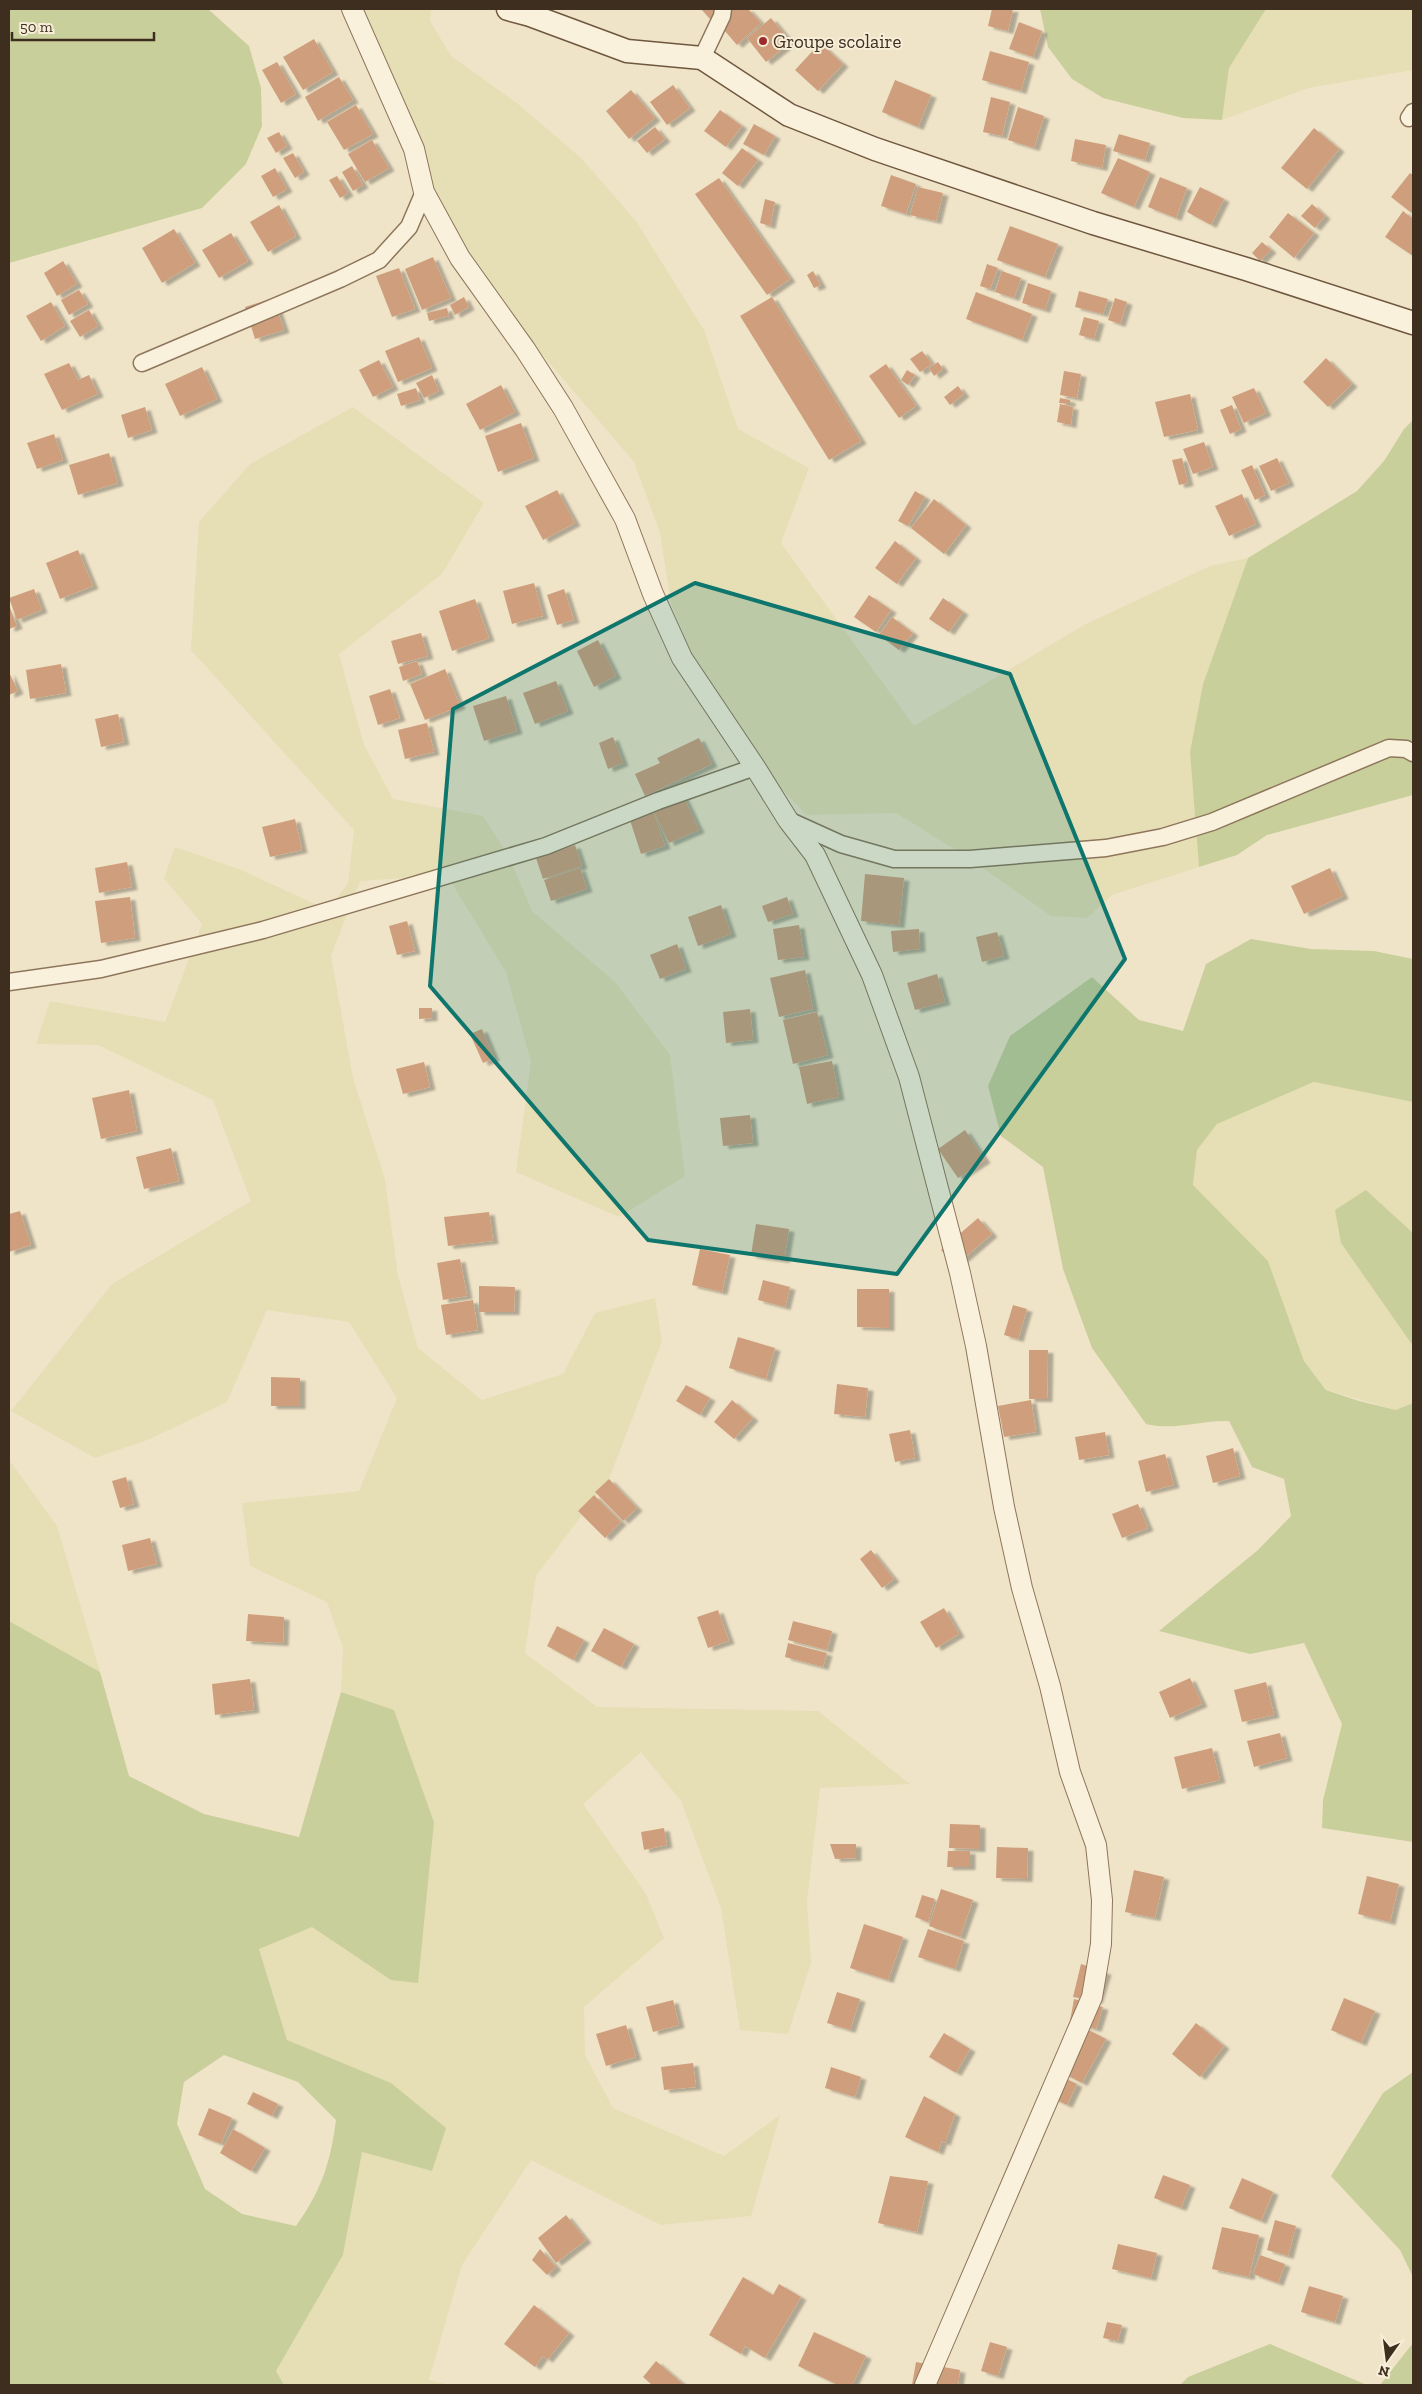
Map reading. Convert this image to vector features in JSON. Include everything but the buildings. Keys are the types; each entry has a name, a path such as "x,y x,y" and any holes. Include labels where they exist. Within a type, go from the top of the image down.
{"main road":[{"path":"508,9 530,15 627,51 702,58 789,116 875,149 1093,223 1246,269 1413,323"}],"street":[{"path":"352,9 414,150 424,192 460,258 525,349 563,408 625,519 653,594 682,658 788,820 815,855 872,974 908,1077 962,1282 983,1385 1004,1508 1022,1588 1050,1686 1070,1772 1096,1845 1102,1900 1101,1944 1092,1997 925,2385"},
{"path":"702,58 722,16 723,9"},
{"path":"142,364 340,279 379,260 409,227 424,192"},
{"path":"788,820 841,844 894,859 970,859 1106,848 1163,837 1212,822 1390,748 1406,748 1413,753"},
{"path":"9,982 101,969 263,930 546,846 658,801 755,767"}],"highlighted area":[{"path":"695,583 1010,674 1125,959 897,1274 648,1240 430,986 453,709"}],"shaded area":[{"path":"356,9 431,9 430,21 451,56 518,104 581,158 636,221 704,330 738,429 809,468 781,543 914,726 1084,625 1210,566 1248,558 1203,684 1190,752 1199,867 1112,895 1087,918 1051,916 970,859 896,813 807,815 769,776 741,727 698,670 671,603 660,533 634,462 446,242"},
{"path":"1266,9 1413,9 1413,70 1308,88 1222,120 1229,68"},
{"path":"353,407 484,503 442,574 339,654 364,745 393,799 483,816 509,857 532,911 615,982 670,1055 685,1176 619,1217 516,1172 531,1062 506,972 447,875 360,881 331,956 353,1078 385,1179 398,1276 418,1348 482,1400 563,1374 595,1313 655,1298 662,1341 609,1479 536,1576 525,1653 597,1707 818,1711 910,1784 820,1788 807,1902 811,1963 788,2034 740,2030 721,1908 681,1801 641,1752 583,1804 646,1894 664,1938 584,2007 585,2055 613,2108 724,2156 780,2115 751,2216 661,2225 531,2160 462,2265 429,2380 449,2385 284,2385 276,2371 343,2255 362,2152 432,2171 391,2083 287,2040 259,1948 312,1927 391,1980 434,1822 394,1711 341,1692 343,1648 327,1602 250,1566 242,1503 359,1491 397,1398 349,1322 267,1310 227,1402 150,1439 95,1458 11,1411 112,1284 251,1201 213,1100 98,1045 36,1044 50,1001 165,1022 202,924 164,878 175,847 239,869 328,910 348,883 354,830 191,650 199,522 250,464"},
{"path":"1315,1082 1413,1102 1413,1233 1366,1190 1341,1243 1413,1346 1413,1403 1396,1410 1327,1390 1304,1361 1268,1261 1193,1185 1197,1150 1217,1124"},
{"path":"9,1460 57,1526 100,1672 9,1621"}],"green space":[{"path":"9,9 208,9 249,46 261,88 262,126 246,164 202,208 9,263"},
{"path":"1040,9 1266,9 1229,68 1222,120 1183,118 1103,98 1072,79 1048,47"},
{"path":"1413,420 1413,795 1267,835 1237,855 1199,867 1190,752 1203,684 1248,558 1357,491 1384,461 1404,429"},
{"path":"1251,939 1311,949 1374,951 1413,959 1413,1102 1314,1082 1217,1124 1197,1150 1193,1185 1268,1261 1304,1361 1326,1390 1359,1401 1396,1410 1413,1403 1413,1842 1322,1828 1323,1800 1342,1724 1304,1643 1250,1654 1159,1631 1258,1550 1291,1516 1284,1479 1252,1467 1229,1421 1177,1426 1146,1424 1092,1348 1063,1269 1043,1167 1001,1136 988,1086 1010,1036 1092,977 1139,1020 1183,1031 1206,964"},
{"path":"1366,1190 1413,1233 1413,1346 1341,1243 1335,1210"},
{"path":"9,1621 100,1672 129,1776 204,1814 299,1837 341,1692 394,1710 434,1822 418,1983 391,1980 312,1927 259,1949 287,2040 391,2083 446,2128 432,2171 362,2152 343,2255 276,2371 284,2385 9,2385","holes":["224,2055 298,2082 336,2120 324,2176 305,2213 296,2226 242,2214 205,2189 177,2124 184,2082"]},
{"path":"1413,2072 1413,2277 1400,2250 1331,2176 1383,2093"},
{"path":"1413,2343 1413,2385 1380,2385"},
{"path":"1270,2344 1367,2385 1180,2385 1188,2377"}],"place":[{"name":"Groupe scolaire","path":"763,41"}]}
